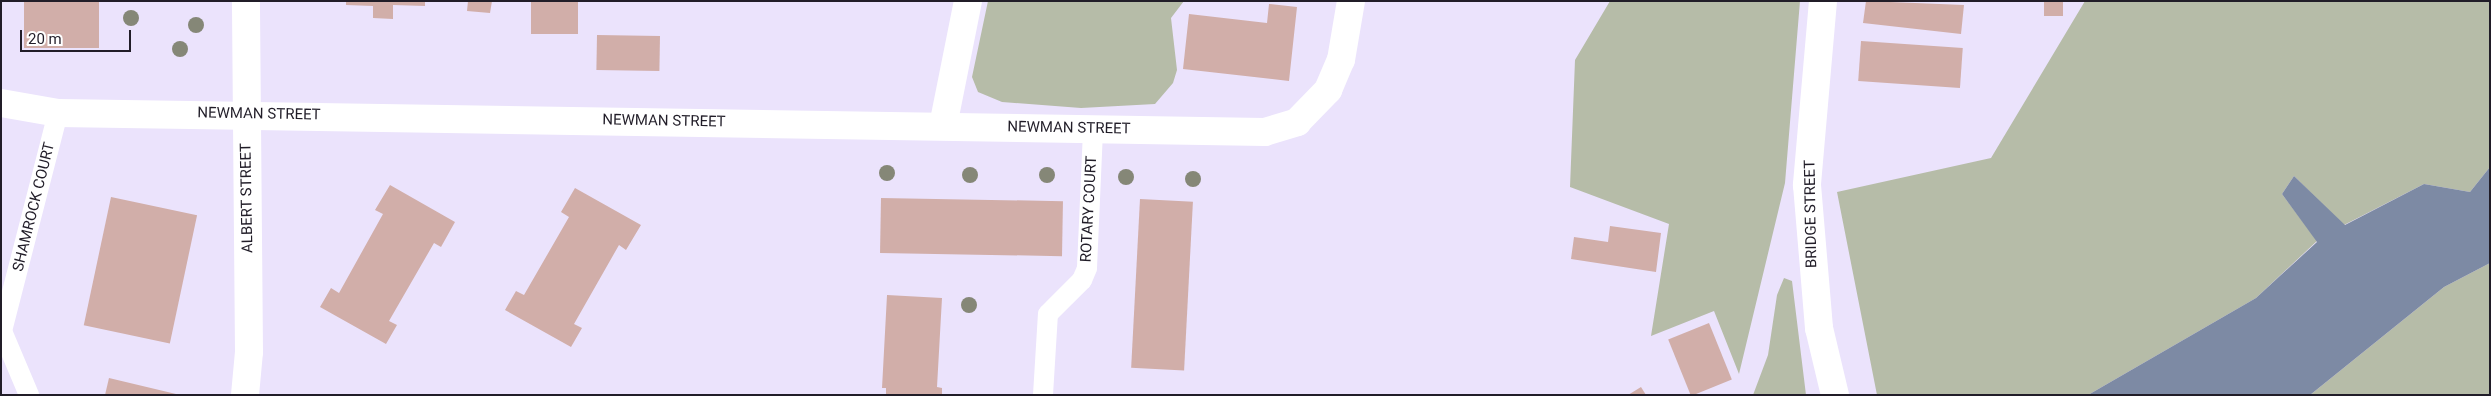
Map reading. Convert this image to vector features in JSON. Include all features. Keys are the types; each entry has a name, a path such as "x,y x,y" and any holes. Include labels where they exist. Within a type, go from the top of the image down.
{"street":[{"name":"ALBERT STREET","path":"244,395 248,352 246,1"},
{"path":"943,126 968,1"},
{"name":"NEWMAN STREET","path":"1,103 58,112 246,113 1265,132 1297,122 1319,103 1341,60 1351,1"},
{"name":"BRIDGE STREET","path":"1823,1 1807,185 1819,328 1835,395"}],"lane":[{"name":"SHAMROCK COURT","path":"29,395 2,331 58,112"},
{"name":"ROTARY COURT","path":"1043,395 1048,314 1082,280 1087,268 1093,129"}],"green space":[{"path":"988,1 1184,1 1171,18 1177,70 1173,83 1155,104 1081,108 1002,102 978,92 972,77"},
{"path":"1610,1 1800,1 1785,183 1739,374 1714,311 1651,336 1669,224 1570,187 1575,60"},
{"path":"2085,1 2490,1 2490,167 2470,192 2424,184 2344,225 2294,176 2282,194 2317,241 2256,298 2088,395 1877,395 1837,192 1991,158"},
{"path":"2490,263 2490,395 2310,395 2444,287"},
{"path":"1784,278 1792,281 1806,395 1753,395 1768,355 1777,295"}],"water":[{"path":"2490,167 2490,263 2444,287 2310,395 2088,395 2256,298 2317,242 2282,194 2294,176 2345,225 2424,184 2470,192"}],"building":[{"path":"24,1 99,1 99,48 24,48"},
{"path":"346,1 425,1 425,6 393,5 393,19 373,18 373,6 346,5"},
{"path":"468,1 492,1 490,13 467,11"},
{"path":"531,1 578,1 578,34 531,34"},
{"path":"1866,1 1964,5 1961,34 1863,23"},
{"path":"2044,1 2063,1 2063,16 2044,16"},
{"path":"1269,4 1297,7 1289,81 1183,69 1189,14 1267,23"},
{"path":"597,35 660,36 659,71 596,70"},
{"path":"1861,41 1963,48 1960,88 1858,81"},
{"path":"390,185 455,222 441,247 434,243 389,321 397,325 386,344 320,307 331,288 339,293 383,214 375,210"},
{"path":"575,188 641,225 626,250 619,245 574,324 582,328 571,347 505,310 516,291 524,295 569,217 561,212"},
{"path":"111,197 197,215 170,343 84,325"},
{"path":"881,198 1063,201 1062,256 880,253"},
{"path":"1140,199 1193,202 1184,371 1131,368"},
{"path":"1610,226 1661,233 1656,272 1571,259 1574,237 1608,242"},
{"path":"887,295 942,298 937,387 942,388 942,395 886,395 886,388 882,388"},
{"path":"1709,323 1732,380 1691,395 1668,339"},
{"path":"109,378 176,394 176,395 105,395"},
{"path":"1641,387 1646,395 1628,395"}]}
